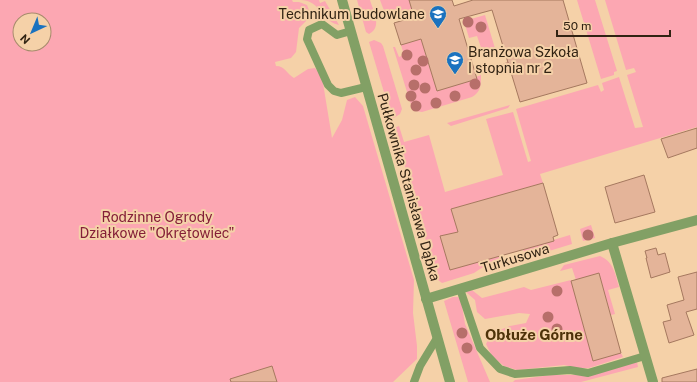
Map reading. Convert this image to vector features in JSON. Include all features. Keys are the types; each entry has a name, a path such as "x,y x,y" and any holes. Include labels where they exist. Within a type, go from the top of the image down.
{"street":[{"name":"Pułkownika Stanisława Dąbka","path":"342,0 450,382"},
{"name":"Turkusowa","path":"426,299 612,243 697,220"},
{"path":"612,243 653,382"}],"lane":[{"path":"351,31 337,34 322,24 309,30 307,39 328,85 334,91 341,93 366,87"},
{"path":"460,289 480,348 500,368 515,374 570,370 588,373 645,356"},
{"path":"414,382 420,366 437,338"}],"green space":[{"name":"Rodzinne Ogrody Działkowe \"Okrętowiec\"","path":"0,0 292,0 293,2 299,2 307,5 310,13 309,18 299,28 296,52 291,58 275,62 276,66 284,69 294,78 308,69 315,68 322,77 332,138 342,120 347,100 355,97 363,106 414,280 413,313 417,359 393,382 0,382"},
{"path":"301,0 319,0 320,3 325,1 339,25 326,18 311,2"},
{"path":"357,0 370,0 375,14 375,27 369,34 366,32"},
{"path":"380,0 409,0 412,10 390,17 386,16"},
{"path":"577,0 595,0 617,71 614,72 614,75 601,79"},
{"path":"605,0 697,0 697,127 540,174 543,183 451,209 458,232 441,237 450,270 503,255 502,258 486,265 474,273 442,283 436,276 394,128 399,126 404,142 429,135 445,192 503,175 486,119 513,112 528,162 531,161 516,109 598,85 601,92 604,90 602,83 619,77 635,128 643,127 627,75 636,72 634,68 626,70"},
{"path":"485,15 497,55 485,59 477,36 469,38 464,21"},
{"path":"421,39 437,91 476,79 476,77 481,75 481,85 475,95 422,112 416,111 412,108 393,47 395,47 399,57 404,55 401,45"},
{"path":"374,40 381,43 383,46 402,109 400,114 392,119 369,42"},
{"path":"510,105 508,108 451,126 447,123"},
{"path":"591,225 595,238 583,241 580,229"},
{"path":"570,235 572,244 526,258 523,249"},
{"path":"600,256 611,265 619,287 608,290 615,314 611,315 599,273 576,280 572,268 560,271 564,265"},
{"path":"571,280 593,361 621,353 623,357 589,368 578,368 564,365 517,370 504,366 492,356 486,344 492,333 510,326 526,323 530,314 519,313 485,319 477,312 475,300 466,292 472,290 482,298 524,287 531,290"},
{"path":"453,297 458,297 461,300 465,324 490,382 468,382 444,301"},
{"path":"637,362 638,367 581,382 513,382 515,380 551,375 583,375"}],"building":[{"path":"409,0 452,0 454,6 473,0 563,0 587,83 520,102 492,10 459,19 477,79 437,91 421,39 401,45 394,23 414,17"},
{"path":"697,128 697,148 668,158 661,139"},
{"path":"644,175 655,212 615,223 605,187"},
{"path":"543,183 558,235 553,237 554,241 450,270 440,236 458,232 451,209"},
{"path":"656,248 658,255 665,253 670,272 651,278 645,251"},
{"path":"697,272 697,309 686,312 694,335 669,343 663,322 671,320 667,305 684,300 678,277"},
{"path":"599,273 621,353 593,361 571,281"},
{"path":"272,366 277,382 231,382 230,379"},
{"path":"697,369 697,382 662,382 662,378"}],"place":[{"name":"Technikum Budowlane","path":"438,29"},
{"name":"Branżowa Szkoła I stopnia nr 2","path":"455,75"}],"district":[{"name":"Obłuże Górne","path":"534,335"}]}
